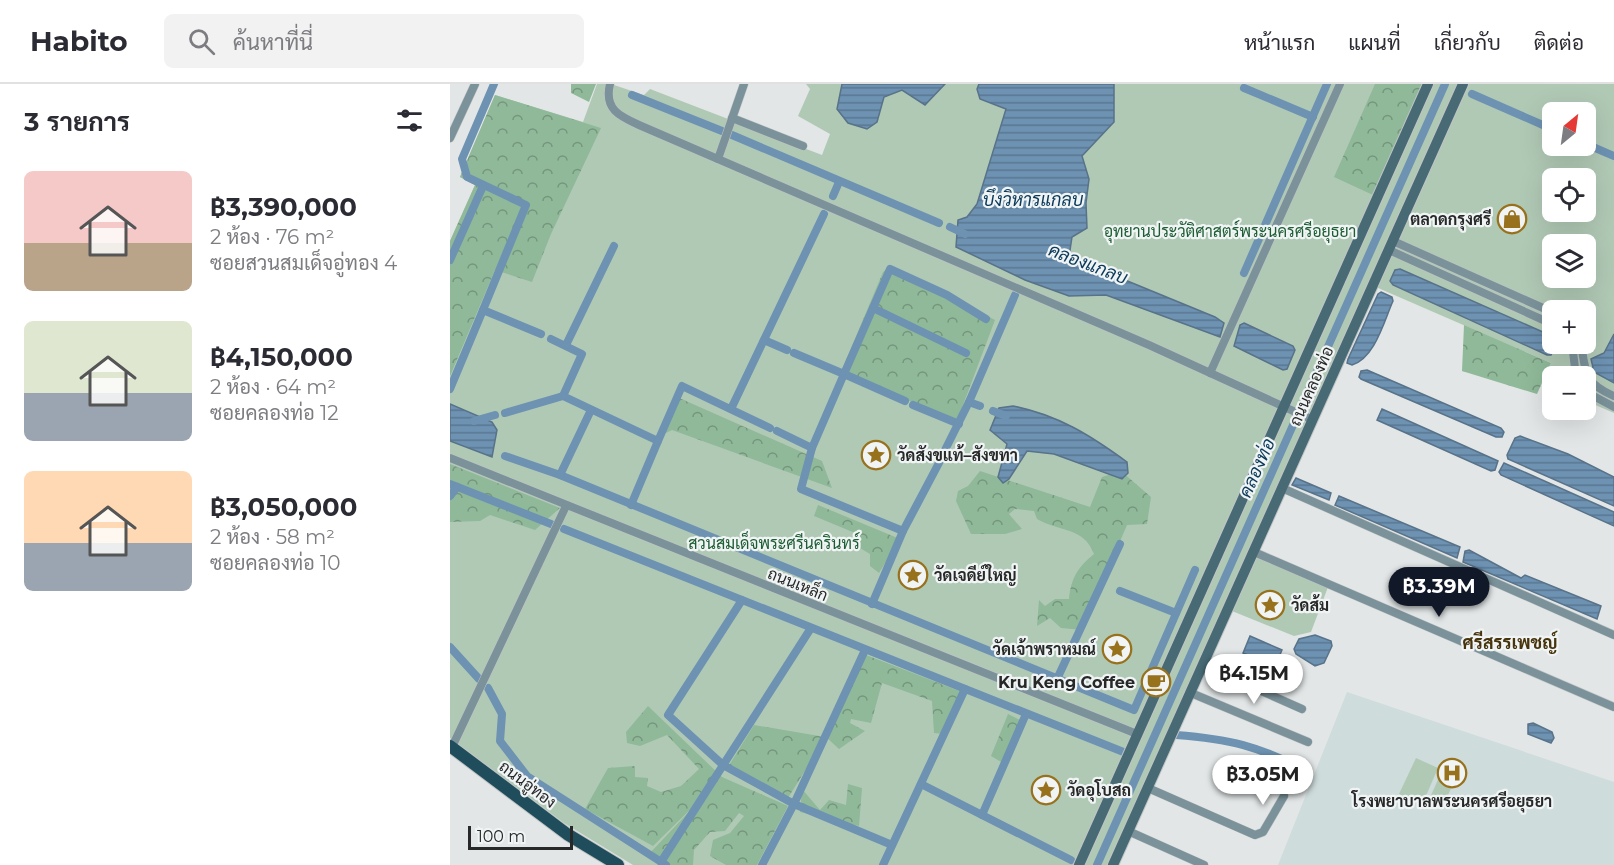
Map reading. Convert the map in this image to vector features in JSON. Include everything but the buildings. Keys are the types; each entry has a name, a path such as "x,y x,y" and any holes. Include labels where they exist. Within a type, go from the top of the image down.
{"main road":[{"name":"ถนนอู่ทอง","path":"451,747 567,834 618,865"}],"street":[{"path":"451,134 475,84"},
{"path":"610,84 607,96 615,112 1309,418"},
{"path":"718,159 744,84"},
{"path":"1210,373 1340,84"},
{"name":"ถนนคลองท่อ","path":"1079,865 1287,407 1428,84"},
{"name":"ถนนคลองท่อ","path":"1113,865 1254,552 1309,418 1464,84"},
{"path":"732,118 802,146"},
{"path":"1391,245 1542,308"},
{"path":"1391,245 1542,319"},
{"path":"1583,354 1587,376 1599,389 1614,396"},
{"path":"1596,397 1614,407"},
{"name":"ถนนเหล็ก","path":"450,458 1137,734"},
{"path":"1282,488 1614,635"},
{"path":"451,747 566,506"},
{"path":"1254,552 1614,707"},
{"path":"1203,665 1302,709"},
{"path":"1191,693 1308,741"},
{"path":"1148,788 1255,835 1263,832 1284,796"},
{"path":"1128,831 1204,865"}],"shaded area":[{"name":"โรงพยาบาลพระนครศรีอยุธยา","path":"1347,692 1614,782 1614,865 1278,865"}],"green space":[{"path":"571,84 596,84 589,102 571,93"},
{"name":"สวนสมเด็จพระศรีนครินทร์","path":"597,84 611,84 644,95 650,89 822,155 830,134 798,116 810,89 806,84 1614,84 1614,413 1596,405 1596,366 1550,366 1551,363 1369,284 1109,865 633,865 564,823 450,738 450,241 475,185 460,177 495,95 583,122"},
{"path":"1375,84 1423,84 1373,195 1334,177"},
{"path":"495,95 601,128 551,234 532,282 495,270 450,376 450,241 475,185 460,177"},
{"path":"891,266 995,320 957,421 841,372 883,272"},
{"path":"1464,325 1551,363 1550,366 1542,366 1542,383 1537,394 1462,371"},
{"path":"677,397 822,461 832,488 672,430 666,433 662,431"},
{"path":"450,464 560,508 535,530 490,515 480,521 450,522"},
{"path":"980,471 1090,507 1102,477 1121,471 1151,497 1147,524 1127,525 1082,630 1061,628 1050,618 1037,626 1039,600 1045,606 1055,599 1069,599 1076,574 1094,554 1090,545 1078,534 1037,519 1034,511 1015,509 1009,514 1022,529 1005,534 971,534 956,501 958,491 968,486"},
{"path":"818,505 900,539 879,573 870,566 870,554 855,545 855,533 814,516"},
{"path":"1257,556 1328,587 1311,632 1294,636 1232,611"},
{"path":"861,653 962,692 944,734 934,733 932,701 882,683 871,723 851,719 850,723 865,731 839,749 826,737 788,798 728,767 754,725 825,737"},
{"path":"648,706 722,777 788,806 757,865 726,865 710,856 713,840 730,833 744,816 739,813 725,831 710,832 694,850 693,865 669,865 649,854 701,799 653,846 585,809 608,768 635,766 635,777 648,778 647,786 661,792 681,786 699,769 667,735 640,746 627,743 626,732"},
{"path":"1008,714 1024,722 1003,763 991,756"},
{"path":"1416,758 1438,768 1422,805 1399,794"},
{"path":"1440,775 1454,782 1442,808 1428,802"},
{"path":"848,784 862,788 859,826 800,812 802,789 820,810 829,800 846,805"}],"water":[{"path":"842,84 945,84 925,105 902,90 884,97 877,122 867,129 848,123 837,109"},
{"name":"บึงวิหารแกลบ","path":"979,84 1114,84 1114,122 1082,156 1089,179 1086,203 1087,228 1072,237 1069,257 1215,317 1224,323 1220,337 1106,295 1069,296 1025,280 956,247 958,220 967,217 977,204 1006,109 980,99 977,89"},
{"path":"1400,269 1542,332 1542,353 1393,285 1390,281 1395,270"},
{"path":"1381,292 1392,297 1393,301 1378,338 1367,355 1360,361 1352,365 1347,363 1378,294"},
{"path":"1244,323 1293,346 1295,350 1287,369 1283,370 1234,346 1240,325"},
{"path":"1614,334 1614,383 1596,373 1596,366 1593,366 1591,359 1604,353"},
{"path":"1367,370 1501,428 1504,432 1502,437 1496,437 1361,379 1359,377 1361,371"},
{"path":"450,404 492,422 497,430 492,457 450,441"},
{"path":"1013,406 1045,415 1087,435 1127,462 1128,473 1122,479 1054,454 1027,451 1009,479 1003,483 998,477 1007,444 990,430 999,408"},
{"path":"1382,409 1498,461 1495,470 1491,471 1377,420"},
{"path":"1520,436 1568,454 1614,477 1614,506 1508,459 1507,455 1515,438"},
{"path":"1504,463 1614,512 1614,526 1501,475 1499,472"},
{"path":"1296,478 1331,493 1329,500 1292,485"},
{"path":"1339,496 1460,547 1457,558 1335,505"},
{"path":"1469,550 1521,578 1525,575 1601,606 1597,619 1463,562 1465,551"},
{"path":"1315,635 1331,641 1332,646 1324,663 1315,666 1296,654 1294,649 1299,639"},
{"path":"1250,636 1282,650 1275,666 1243,653"},
{"path":"1533,723 1552,732 1554,738 1551,743 1528,734 1528,724"}],"waterway":[{"path":"494,84 462,159 467,177 526,205 483,310 541,334"},
{"path":"1244,273 1327,84"},
{"name":"คลองท่อ","path":"1097,865 1445,84"},
{"path":"1244,88 1313,117"},
{"path":"1472,94 1542,125"},
{"name":"คลองแกลบ","path":"632,95 722,131"},
{"name":"คลองแกลบ","path":"732,135 939,223"},
{"path":"1596,148 1614,156"},
{"path":"833,196 839,182"},
{"path":"450,260 483,186"},
{"path":"731,409 824,214"},
{"name":"คลองแกลบ","path":"950,227 965,234"},
{"path":"566,345 614,246"},
{"path":"905,401 844,374 890,269 947,295 986,319"},
{"path":"943,454 969,402 1015,295"},
{"path":"873,308 966,353"},
{"path":"450,389 483,310"},
{"path":"551,339 582,354 563,396 658,441 682,386 770,428"},
{"path":"764,340 787,350"},
{"path":"794,353 844,374 812,448"},
{"path":"505,413 563,396"},
{"path":"969,402 980,406"},
{"path":"913,405 959,424"},
{"path":"560,475 591,410"},
{"path":"993,411 1006,416"},
{"path":"474,421 495,415"},
{"path":"777,431 812,448 801,489 903,531 940,461"},
{"path":"631,505 658,441"},
{"path":"505,456 560,475 1134,710 1195,570"},
{"path":"450,484 551,524"},
{"path":"450,496 457,487"},
{"path":"564,529 1126,753"},
{"path":"872,604 903,531"},
{"path":"1057,679 1120,544"},
{"path":"1120,591 1176,613"},
{"path":"742,600 668,715 723,765 794,804 892,845"},
{"path":"661,862 811,628"},
{"path":"450,647 479,679"},
{"path":"762,865 794,804 865,650"},
{"path":"488,688 502,714 500,741 527,776 666,865"},
{"path":"883,865 965,689"},
{"path":"982,815 1026,714"},
{"path":"1176,735 1243,745 1273,755 1306,771"},
{"path":"921,784 1071,860"}],"place":[{"name":"ตลาดกรุงศรี","path":"1512,219"},
{"name":"วัดสังขแท้–สังขทา","path":"876,455"},
{"name":"วัดเจดีย์ใหญ่","path":"913,575"},
{"name":"วัดส้ม","path":"1270,605"},
{"name":"วัดเจ้าพราหมณ์","path":"1117,649"},
{"name":"Kru Keng Coffee","path":"1156,682"},
{"name":"โรงพยาบาลพระนครศรีอยุธยา","path":"1452,773"},
{"name":"วัดอุโบสถ","path":"1046,790"}],"district":[{"name":"ศรีสรรเพชญ์","path":"1510,643"}],"park label":[{"name":"อุทยานประวัติศาสตร์พระนครศรีอยุธยา","path":"1230,231"}]}
